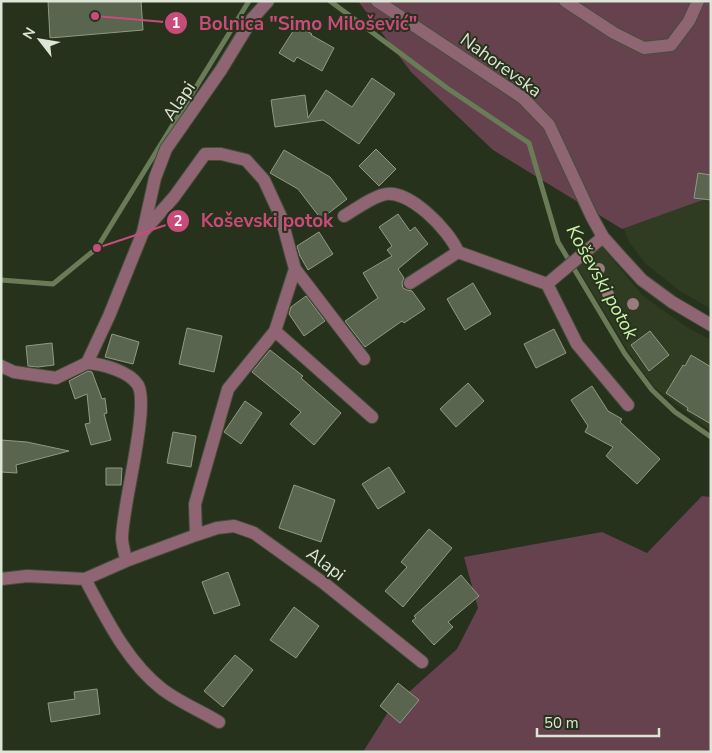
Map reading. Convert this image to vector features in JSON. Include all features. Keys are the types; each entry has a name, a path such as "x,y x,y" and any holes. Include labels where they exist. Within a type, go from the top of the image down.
{"street":[{"name":"Alapi","path":"87,363 144,232 155,178 166,149 221,70 252,19 268,1"},
{"name":"Nahorevska","path":"377,1 523,98 549,125 592,217 603,236 642,280 672,302 711,326"},
{"path":"565,1 614,33 644,48 671,45 689,21 698,1"},
{"name":"Alapi","path":"144,232 174,197 205,154 221,154 246,160 264,180 281,217 295,270 364,358"},
{"path":"344,216 382,195 393,194 405,197 426,211 455,243 458,252"},
{"path":"547,284 603,236"},
{"path":"410,283 458,252"},
{"path":"458,252 547,284 577,344 628,405"},
{"path":"196,535 195,504 228,389 275,330 295,270"},
{"path":"275,330 372,417"},
{"path":"1,366 14,372 56,378 87,363 105,364 132,379 137,384 141,393 140,418 122,538 126,561"},
{"name":"Alapi","path":"1,579 26,576 86,579 126,561 196,535 218,528 234,526 254,533 325,584 422,662"},
{"path":"86,579 108,620 129,653 148,677 164,690 219,722"}],"shaded area":[{"path":"358,1 711,1 711,197 622,229 493,150 411,72"},
{"path":"711,91 711,309 680,291 646,264 629,242 604,177"},
{"path":"602,247 643,296 688,328 711,340 711,431 654,387 628,351 576,265"},
{"path":"702,496 711,497 711,752 363,752 390,709 457,649 478,608 464,557 602,532 647,553"}],"building":[{"path":"48,1 141,1 143,30 50,38"},
{"path":"297,25 334,48 322,71 297,57 294,62 279,53"},
{"path":"372,78 395,94 359,144 323,120 275,127 271,100 305,95 308,118 326,90 352,107"},
{"path":"376,149 396,169 379,186 359,166"},
{"path":"284,150 330,177 347,199 321,219 298,189 270,173"},
{"path":"698,173 711,175 711,200 694,198"},
{"path":"398,214 410,231 415,227 428,244 398,269 404,278 403,288 412,291 425,309 404,323 402,321 365,347 345,321 378,298 363,273 392,256 387,250 392,246 379,227"},
{"path":"319,232 333,254 308,270 297,246"},
{"path":"473,283 491,314 465,330 447,299"},
{"path":"306,296 325,321 304,336 289,314 291,307"},
{"path":"187,328 222,336 214,372 179,364"},
{"path":"554,329 566,353 536,368 524,344"},
{"path":"650,331 669,355 649,371 631,345"},
{"path":"112,334 139,342 133,364 105,357"},
{"path":"52,343 54,365 28,366 26,346"},
{"path":"270,350 303,376 301,378 341,413 314,445 290,424 301,412 252,372"},
{"path":"691,355 711,367 711,424 687,410 688,408 666,393"},
{"path":"88,371 92,372 102,399 105,398 107,413 104,414 111,440 91,445 85,424 90,423 87,394 75,399 69,381"},
{"path":"468,383 484,401 456,427 440,409"},
{"path":"592,386 608,411 622,419 620,422 660,459 637,484 606,456 613,447 585,432 588,426 571,400"},
{"path":"245,401 262,413 241,444 224,432"},
{"path":"173,432 196,436 191,467 167,463"},
{"path":"1,440 27,442 69,451 16,465 17,473 1,472"},
{"path":"389,467 405,492 378,509 362,484"},
{"path":"106,468 122,468 121,485 106,485"},
{"path":"294,485 335,500 321,542 279,528"},
{"path":"429,529 452,548 403,607 385,591 407,567 401,562"},
{"path":"228,572 240,605 214,614 202,582"},
{"path":"461,575 479,596 448,622 453,627 434,645 412,621 416,618 414,616"},
{"path":"294,607 319,626 296,658 270,640"},
{"path":"235,655 253,670 223,707 204,691"},
{"path":"398,683 419,700 400,723 380,706"},
{"path":"97,689 100,714 51,722 48,703 75,699 74,692"}],"waterway":[{"name":"Koševski potok","path":"1,280 53,284 97,248 249,1"},
{"name":"Koševski potok","path":"330,1 447,88 529,143 558,242 625,354 652,390 675,412 711,437"}],"place":[{"name":"Bolnica \"Simo Milošević\"","path":"95,16"},
{"name":"Koševski potok","path":"97,248"}]}
